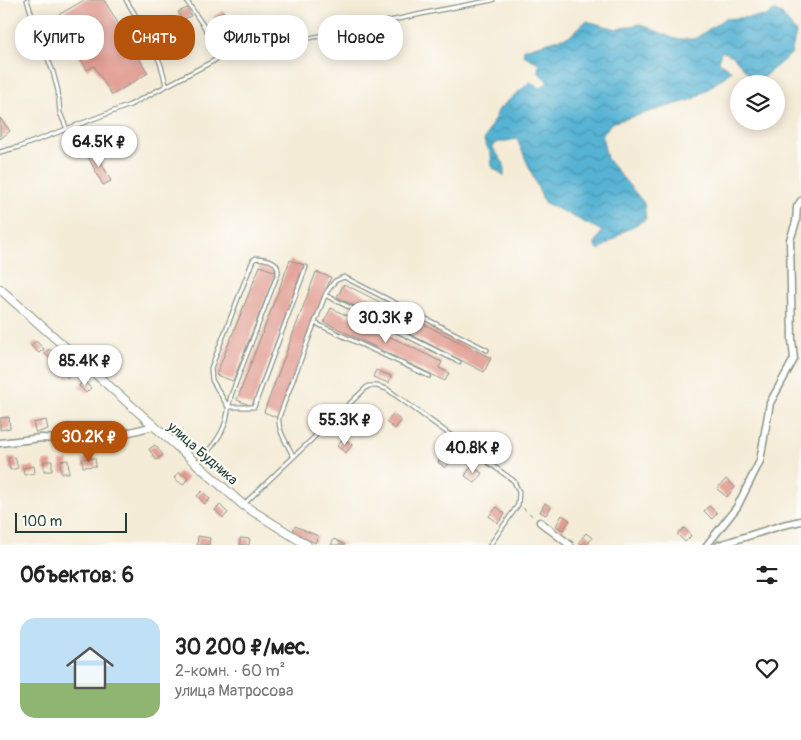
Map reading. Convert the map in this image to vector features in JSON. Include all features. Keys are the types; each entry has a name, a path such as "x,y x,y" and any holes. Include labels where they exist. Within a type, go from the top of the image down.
{"street":[{"path":"707,545 737,507 760,461 770,403 794,359 790,240 796,222 797,206 801,201"},
{"name":"улица Будника","path":"0,289 243,505 307,545"},
{"path":"0,443 41,438 94,440 154,426"},
{"path":"719,545 801,521"},
{"path":"540,522 570,545"}],"lane":[{"path":"28,0 35,25 53,72 58,90 60,113 67,128"},
{"path":"126,0 160,62 166,86"},
{"path":"186,0 205,28"},
{"path":"308,38 493,0"},
{"path":"0,152 19,147 130,105 215,60"},
{"path":"197,464 219,436 227,417 232,393 278,273 276,263 268,260 256,258 253,260 211,368 212,380 228,407"},
{"path":"228,407 254,408 306,267"},
{"path":"294,456 278,423 279,417 325,296 335,281 344,277 488,350"},
{"path":"325,296 459,362"},
{"path":"315,323 429,376"},
{"path":"243,505 368,386 382,386 514,481 519,492 518,505 490,545"}],"path":[{"path":"518,505 540,522"}],"water":[{"path":"774,11 782,14 796,33 791,54 766,75 749,75 733,56 721,51 719,62 732,71 694,99 611,123 602,136 607,159 644,203 646,219 623,232 599,250 594,245 602,231 544,202 517,139 495,143 493,148 504,164 504,176 492,167 491,154 484,141 499,109 530,82 541,88 548,82 538,72 539,63 523,55 524,49 570,36 586,21 617,29 640,24 675,39 695,39 724,19 767,16"}],"building":[{"path":"84,0 104,0 114,17 114,60 140,60 148,73 112,95 94,66 87,70 81,60 104,60 104,15 58,15"},
{"path":"187,8 190,15 180,15 178,12"},
{"path":"223,11 225,15 216,15"},
{"path":"0,118 10,131 0,139"},
{"path":"95,151 111,181 103,185 87,155"},
{"path":"290,260 304,265 252,406 237,400"},
{"path":"260,266 276,272 233,381 216,375"},
{"path":"316,272 331,277 278,418 264,412"},
{"path":"344,284 491,358 484,372 337,297"},
{"path":"331,308 442,362 439,368 449,373 445,381 324,322"},
{"path":"36,341 44,349 39,353 31,346"},
{"path":"49,349 56,355 52,360 45,354"},
{"path":"65,365 74,372 68,378 60,371"},
{"path":"376,370 391,376 389,383 373,377"},
{"path":"83,381 91,388 86,393 79,386"},
{"path":"393,414 401,421 395,429 386,422"},
{"path":"9,417 10,428 0,430 0,418"},
{"path":"364,419 373,426 366,434 358,427"},
{"path":"46,420 48,429 36,433 33,423"},
{"path":"344,438 352,445 346,453 337,446"},
{"path":"155,445 163,455 156,460 149,449"},
{"path":"447,452 454,458 445,468 438,462"},
{"path":"15,457 18,468 10,470 8,458"},
{"path":"95,458 96,466 83,467 82,459"},
{"path":"68,460 69,473 61,473 60,461"},
{"path":"44,461 52,461 52,471 44,471"},
{"path":"34,466 35,473 24,475 23,468"},
{"path":"471,466 482,473 475,483 465,476"},
{"path":"179,472 188,478 183,485 174,478"},
{"path":"726,479 735,487 727,497 717,489"},
{"path":"202,491 210,499 205,504 197,496"},
{"path":"545,503 551,507 546,515 540,512"},
{"path":"220,505 228,513 223,518 215,510"},
{"path":"709,506 717,513 712,519 704,511"},
{"path":"497,507 505,514 498,523 489,516"},
{"path":"562,515 570,520 563,530 556,526"},
{"path":"295,526 318,536 315,543 292,532"},
{"path":"684,528 691,536 685,542 677,534"},
{"path":"586,533 592,538 587,545 582,545 579,542"},
{"path":"198,536 210,538 209,545 197,545"},
{"path":"240,538 250,539 249,545 240,545"},
{"path":"334,539 345,545 331,545"}]}
